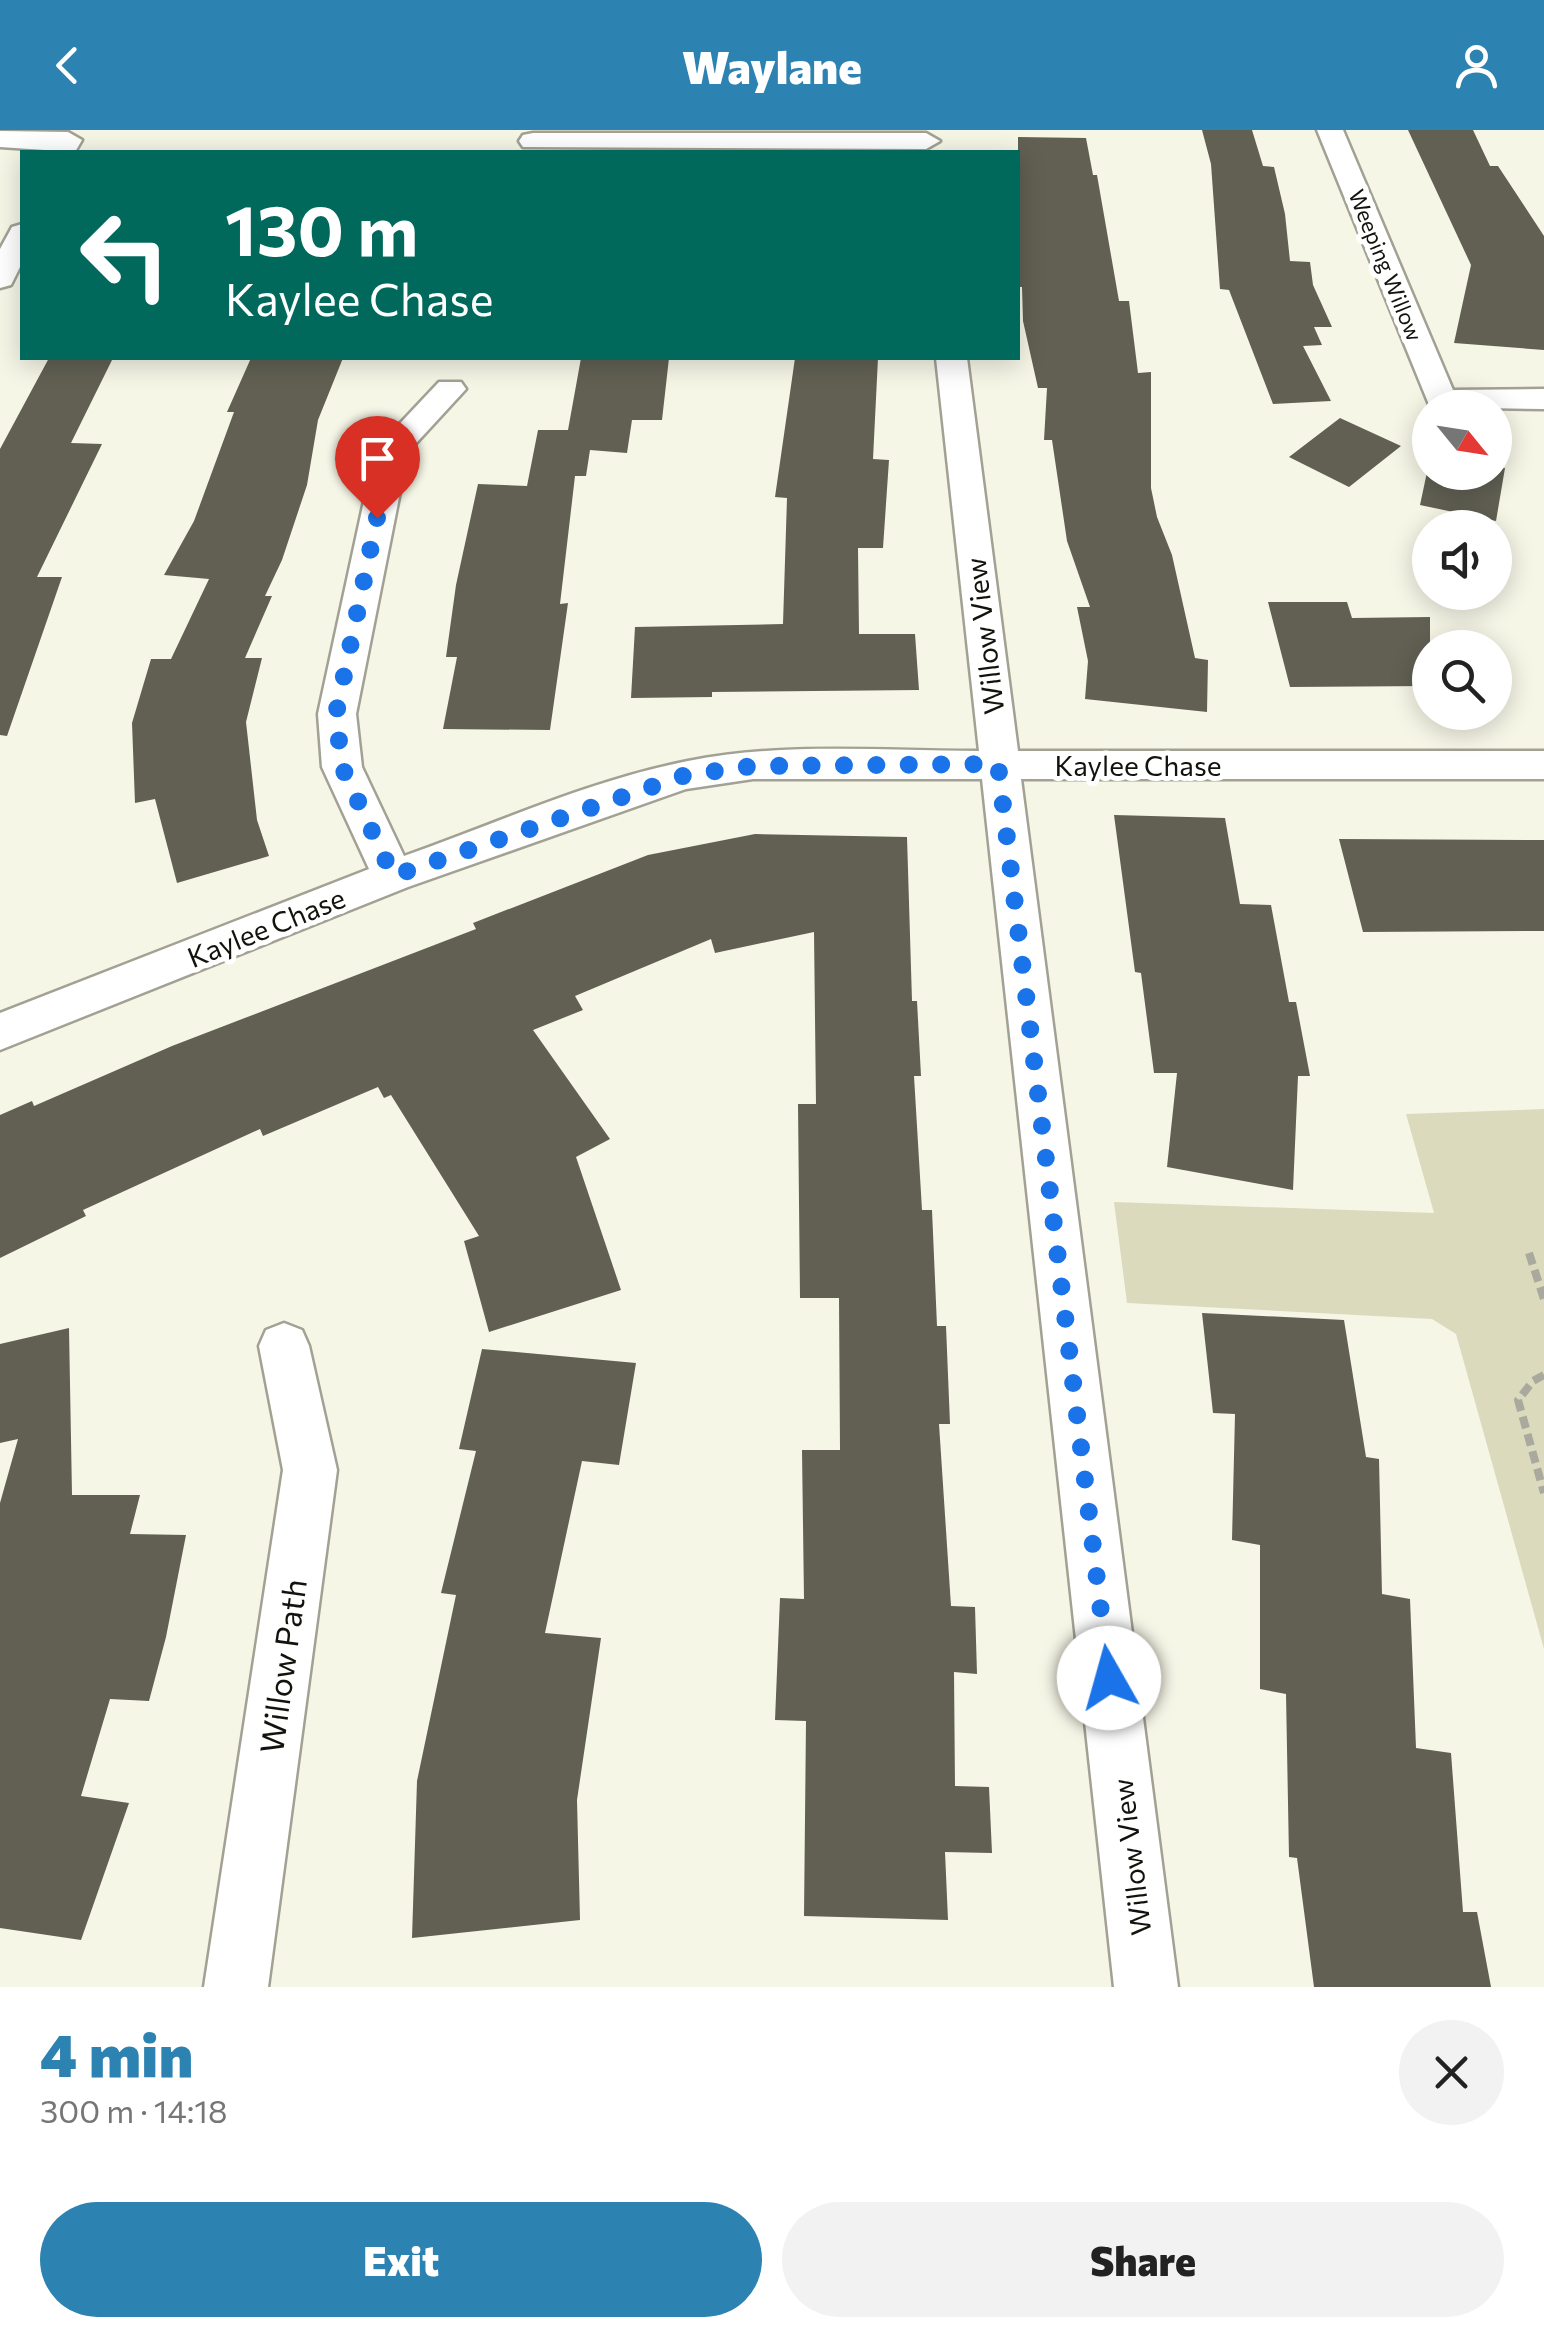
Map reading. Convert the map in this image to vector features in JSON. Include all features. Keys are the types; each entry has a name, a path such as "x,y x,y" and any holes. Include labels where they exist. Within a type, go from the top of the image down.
{"street":[{"name":"Weeping Willow","path":"1330,130 1441,400 1544,399"},
{"path":"0,139 65,146"},
{"path":"534,141 926,141"},
{"path":"0,279 20,238"},
{"name":"Willow View","path":"951,360 1146,1987"},
{"path":"393,876 342,767 336,714 392,450 450,389"},
{"name":"Kaylee Chase","path":"0,1032 393,876 686,775 753,766 1544,764"},
{"name":"Willow Path","path":"236,1987 310,1470 284,1346"}],"path":[{"path":"1529,1253 1544,1298"},
{"path":"1544,1375 1533,1381 1518,1400 1544,1493"}],"shaded area":[{"path":"1544,1109 1544,1649 1456,1334 1432,1319 1127,1303 1114,1202 1434,1213 1406,1114"}],"building":[{"path":"1202,130 1252,130 1263,166 1274,167 1290,261 1310,262 1313,285 1332,327 1314,327 1322,345 1303,346 1331,401 1273,404 1229,290 1220,289 1211,164"},
{"path":"1408,130 1473,130 1490,166 1498,166 1544,236 1544,350 1454,343 1471,265"},
{"path":"1018,137 1086,138 1093,175 1097,175 1119,301 1129,301 1138,373 1151,372 1151,488 1172,555 1195,658 1208,660 1207,712 1085,699 1088,661 1077,607 1090,607 1067,541 1052,440 1044,440 1047,388 1038,388 1023,321"},
{"path":"48,360 112,360 71,443 102,444 37,577 62,577 7,736 0,735 0,449"},
{"path":"250,360 342,360 318,420 307,485 282,560 265,596 272,596 245,658 262,658 246,722 257,820 269,856 177,883 155,799 135,803 132,723 151,659 171,659 209,579 164,575 194,521 234,412 227,412"},
{"path":"581,360 669,360 662,420 632,420 627,453 590,450 586,476 575,476 560,604 568,603 550,730 443,729 457,657 446,657 456,585 478,484 527,486 538,430 568,430"},
{"path":"795,360 878,360 873,459 889,460 883,548 858,548 859,634 915,634 919,690 712,692 712,697 631,698 635,627 783,624 787,498 775,497"},
{"path":"1340,418 1401,446 1349,487 1289,457"},
{"path":"1423,490 1501,490 1498,510 1444,510 1420,505"},
{"path":"1268,602 1347,602 1352,618 1430,617 1430,630 1412,630 1412,686 1290,687"},
{"path":"1114,815 1225,818 1240,904 1271,905 1289,1002 1296,1002 1310,1076 1298,1076 1293,1190 1167,1167 1177,1073 1154,1073 1141,973 1135,972"},
{"path":"755,834 907,837 912,1001 917,1001 921,1076 914,1076 922,1210 932,1210 937,1326 946,1326 950,1424 939,1424 951,1606 975,1607 977,1674 954,1672 955,1786 989,1787 992,1853 945,1852 948,1920 804,1916 806,1721 775,1720 780,1598 804,1599 802,1450 840,1450 839,1298 800,1298 798,1104 816,1104 814,932 715,953 711,939 575,996 583,1010 533,1030 610,1139 576,1157 621,1290 489,1332 464,1241 479,1236 391,1095 384,1098 378,1087 263,1136 260,1129 83,1210 86,1216 0,1258 0,1115 32,1101 34,1106 172,1046 476,929 473,923 648,855"},
{"path":"1339,839 1544,840 1544,931 1363,932"},
{"path":"1202,1313 1344,1320 1366,1457 1379,1459 1382,1594 1410,1599 1416,1748 1451,1753 1463,1912 1477,1912 1491,1987 1314,1987 1297,1858 1289,1857 1286,1694 1260,1689 1260,1545 1232,1540 1235,1414 1213,1413"},
{"path":"69,1328 72,1495 140,1495 130,1534 186,1535 149,1701 110,1699 81,1796 129,1803 81,1940 0,1928 0,1503 18,1439 0,1443 0,1344"},
{"path":"482,1349 636,1363 619,1465 582,1461 545,1633 601,1638 577,1800 580,1920 412,1938 417,1781 456,1595 441,1593 476,1451 459,1449"}],"route":[{"path":"377,518 336,714 342,767 393,876 627,792 686,775 753,766 998,764 1109,1678"}]}
